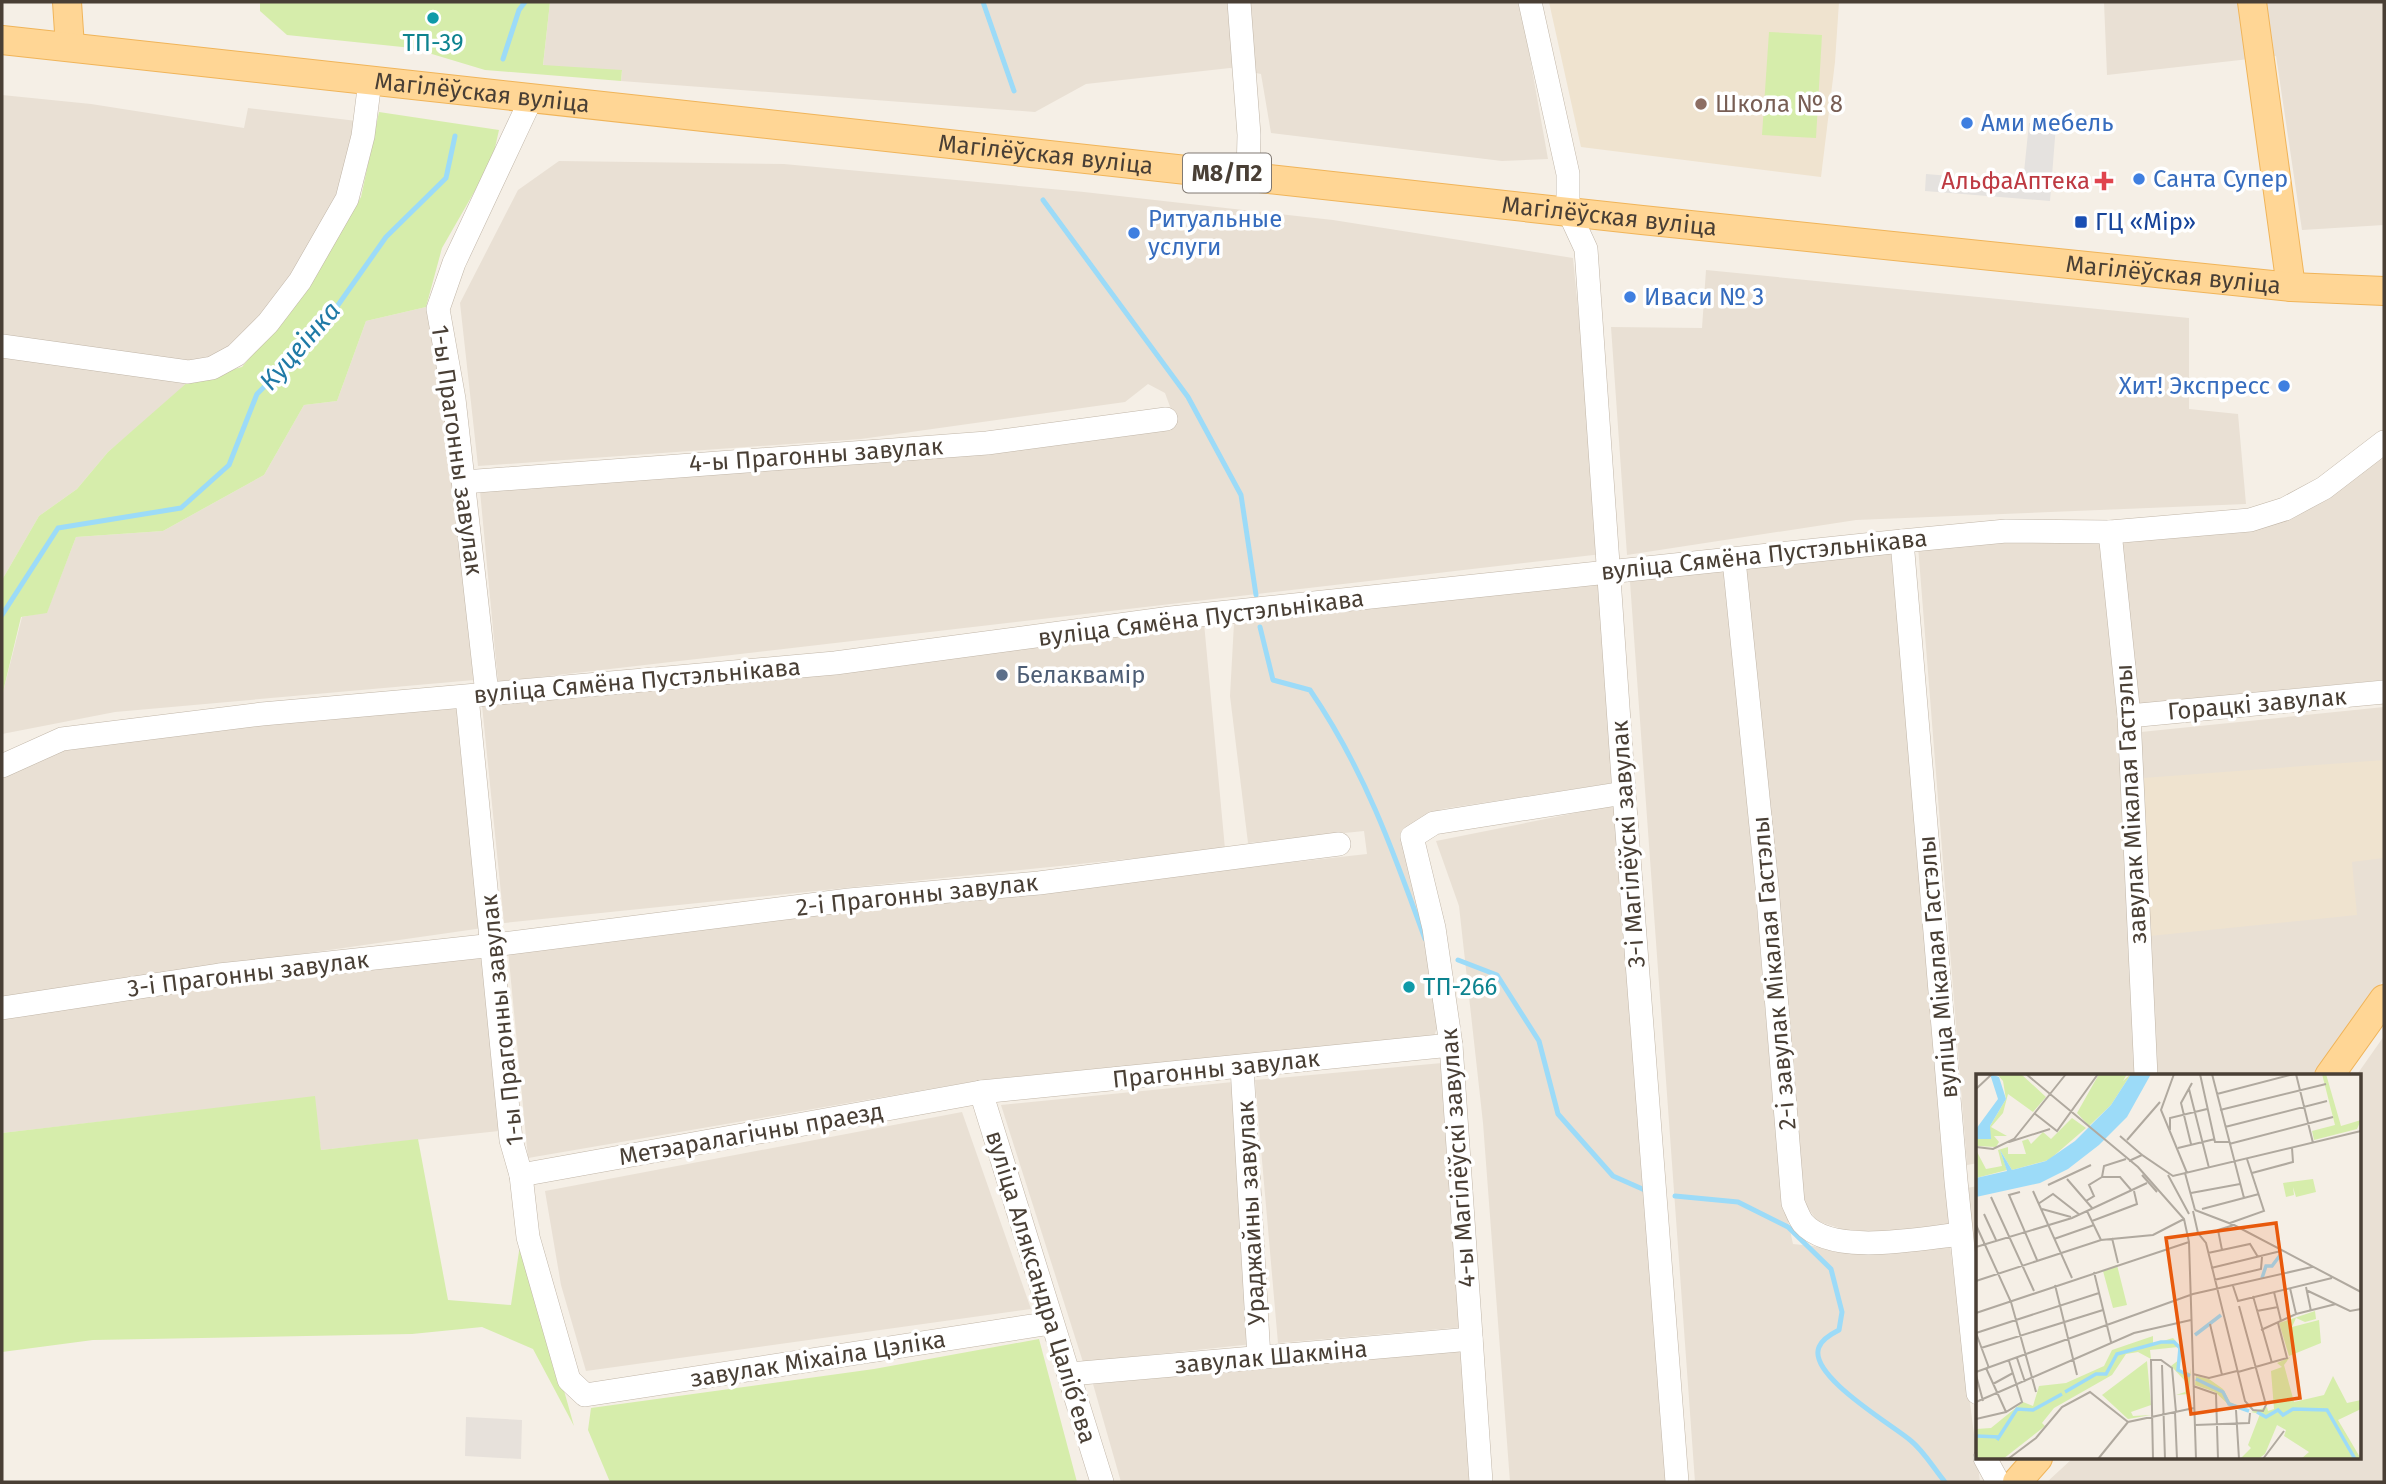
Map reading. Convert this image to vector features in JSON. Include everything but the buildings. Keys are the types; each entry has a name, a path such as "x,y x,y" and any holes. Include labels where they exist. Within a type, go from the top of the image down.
{"main road":[{"path":"67,2 71,47"},
{"path":"2252,2 2291,287"},
{"name":"Магілёўская вуліца","path":"2,40 2291,287 2384,291"},
{"path":"2330,1074 2384,999"},
{"path":"2017,1482 2036,1460"}],"street":[{"path":"1239,2 1249,135 1248,175"},
{"path":"1530,2 1568,174 1568,210"},
{"path":"2,346 188,372 212,368 236,355 268,323 300,281 347,199 363,136 370,81"},
{"name":"1-ы Прагонны завулак","path":"531,99 454,263 438,309 454,399 464,482 494,945 511,1140 521,1175 528,1237 549,1314 569,1380 584,1395"},
{"name":"3-і Магілёўскі завулак","path":"1568,210 1586,249 1623,793 1677,1482"},
{"name":"4-ы Прагонны завулак","path":"464,482 987,443 1166,419"},
{"name":"вуліца Сямёна Пустэльнікава","path":"2,766 62,739 262,714 835,663 1171,618 1902,541 2006,531 2110,532 2250,520 2285,509 2324,488 2384,442"},
{"name":"завулак Мікалая Гастэлы","path":"2110,532 2129,716 2146,1074"},
{"name":"вуліца Мікалая Гастэлы","path":"1902,541 1967,1180 1961,1234 1976,1374"},
{"name":"2-і завулак Мікалая Гастэлы","path":"1734,560 1767,886 1793,1203 1803,1223 1822,1234 1842,1240 1868,1243 1961,1234"},
{"name":"Горацкі завулак","path":"2129,716 2384,692"},
{"name":"4-ы Магілёўскі завулак","path":"1481,1482 1451,1045 1434,928 1412,837 1434,823 1623,793"},
{"name":"2-і Прагонны завулак","path":"494,945 849,900 1039,883 1339,844"},
{"name":"3-і Прагонны завулак","path":"2,1007 219,975 494,945"},
{"name":"Прагонны завулак","path":"981,1092 1451,1045"},
{"name":"Ураджайны завулак","path":"1242,1067 1259,1358"},
{"name":"Метэаралагічны праезд","path":"521,1175 981,1092"},
{"name":"вуліца Аляксандра Цалібʼева","path":"981,1092 1102,1482"},
{"name":"завулак Міхаіла Цэліка","path":"584,1395 1051,1323"},
{"name":"завулак Шакміна","path":"1070,1374 1471,1339"},
{"path":"1986,1460 1998,1482"}],"shaded area":[{"path":"550,2 1520,2 1548,159 1502,161 1271,133 1261,74 1230,68 1086,84 1035,112 621,81 622,71 543,66"},
{"name":"Школа № 8","path":"1549,2 1839,2 1835,62 1821,177 1581,147"},
{"path":"2104,2 2384,2 2384,225 2302,230 2276,56 2107,75"},
{"path":"2,95 91,104 244,128 248,108 357,121 333,211 265,319 108,452 77,489 39,516 2,580"},
{"path":"2029,123 2056,125 2050,201 1925,191 1926,174 2023,182"},
{"path":"559,161 784,164 1084,192 1333,220 1573,258 1602,554 498,682 480,491 852,465 1176,423 1165,393 1148,384 1125,402 861,439 478,466 460,303 518,190"},
{"path":"1706,270 2189,318 2189,409 2238,414 2246,504 1856,520 1627,555 1611,327 1702,328"},
{"path":"426,307 454,435 474,680 115,712 2,734 2,696 22,617 47,612 76,537 163,531 264,475 304,405 337,401 366,321"},
{"path":"2384,453 2384,680 2139,704 2122,543 2289,519"},
{"path":"2102,539 2120,727 2136,1074 1976,1074 1976,1163 1967,1165 1918,546"},
{"path":"1891,550 1952,1227 1867,1237 1817,1221 1800,1196 1744,565"},
{"path":"1728,568 1780,1184 1793,1244 1859,1251 1950,1245 1980,1482 1695,1482 1630,582"},
{"path":"1603,582 1620,782 1442,809 1403,829 1444,1010 1434,1036 982,1080 528,1158 508,950 1367,854 1364,831 1248,843 1230,696 1234,623"},
{"path":"1204,623 1225,849 504,923 482,705"},
{"path":"458,703 483,928 2,997 2,778 10,771 68,745"},
{"path":"2384,707 2384,979 2316,1074 2156,1074 2141,732"},
{"path":"2384,760 2384,858 2352,862 2357,915 2150,936 2143,778"},
{"path":"1620,804 1673,1482 1510,1482 1483,1123 1459,906 1436,841"},
{"path":"485,957 499,1131 321,1150 314,1097 2,1133 2,1012"},
{"path":"2384,1036 2384,1482 2047,1482 2071,1460 2362,1460 2362,1074 2357,1074"},
{"path":"1442,1063 1465,1327 1278,1343 1255,1080"},
{"path":"1233,1082 1253,1344 1083,1362 1001,1105"},
{"path":"962,1112 1031,1309 586,1371 561,1285 545,1191"},
{"path":"1976,1186 1976,1285 1967,1188"},
{"path":"1466,1349 1477,1482 1121,1482 1093,1384"},
{"path":"466,1417 522,1420 521,1459 465,1456"}],"green space":[{"path":"260,2 550,2 543,65 622,70 621,81 485,70 412,48 287,35 260,11"},
{"path":"1769,32 1822,35 1816,138 1762,135"},
{"path":"379,112 499,130 492,161 442,248 426,307 366,321 337,401 304,405 264,475 163,531 76,537 47,613 21,617 2,696 2,580 39,516 77,489 108,452 189,381 242,367 305,292 361,197"},
{"path":"315,1096 321,1150 418,1139 448,1300 511,1305 521,1238 574,1426 533,1349 482,1327 412,1334 93,1340 2,1352 2,1133"},
{"path":"1039,1339 1077,1482 610,1482 588,1430 591,1408 874,1369"}],"waterway":[{"path":"503,59 519,10 525,2"},
{"path":"983,2 1014,91"},
{"name":"Куцеінка","path":"2,615 58,528 181,508 229,465 257,394 319,332 386,237 446,178 455,136"},
{"path":"1043,200 1188,397 1241,495 1256,595"},
{"path":"1260,627 1273,680 1310,690 1362,780 1389,842 1425,939"},
{"path":"1458,960 1497,975 1539,1041 1558,1114 1613,1176 1647,1191"},
{"path":"1675,1196 1738,1202 1788,1227 1831,1269 1842,1312 1839,1330 1825,1339 1819,1347 1819,1358 1825,1371 1853,1398 1915,1444 1945,1482"}],"place":[{"name":"ТП-39","path":"433,18"},
{"name":"Школа № 8","path":"1701,104"},
{"name":"Ами мебель","path":"1967,123"},
{"name":"Санта Супер","path":"2139,179"},
{"name":"АльфаАптека","path":"2104,181"},
{"name":"ГЦ «Мір»","path":"2081,222"},
{"name":"Ритуальные услуги","path":"1134,233"},
{"name":"Иваси № 3","path":"1630,297"},
{"name":"Хит! Экспресс","path":"2284,386"},
{"name":"Белаквамір","path":"1002,675"},
{"name":"ТП-266","path":"1409,987"}]}
